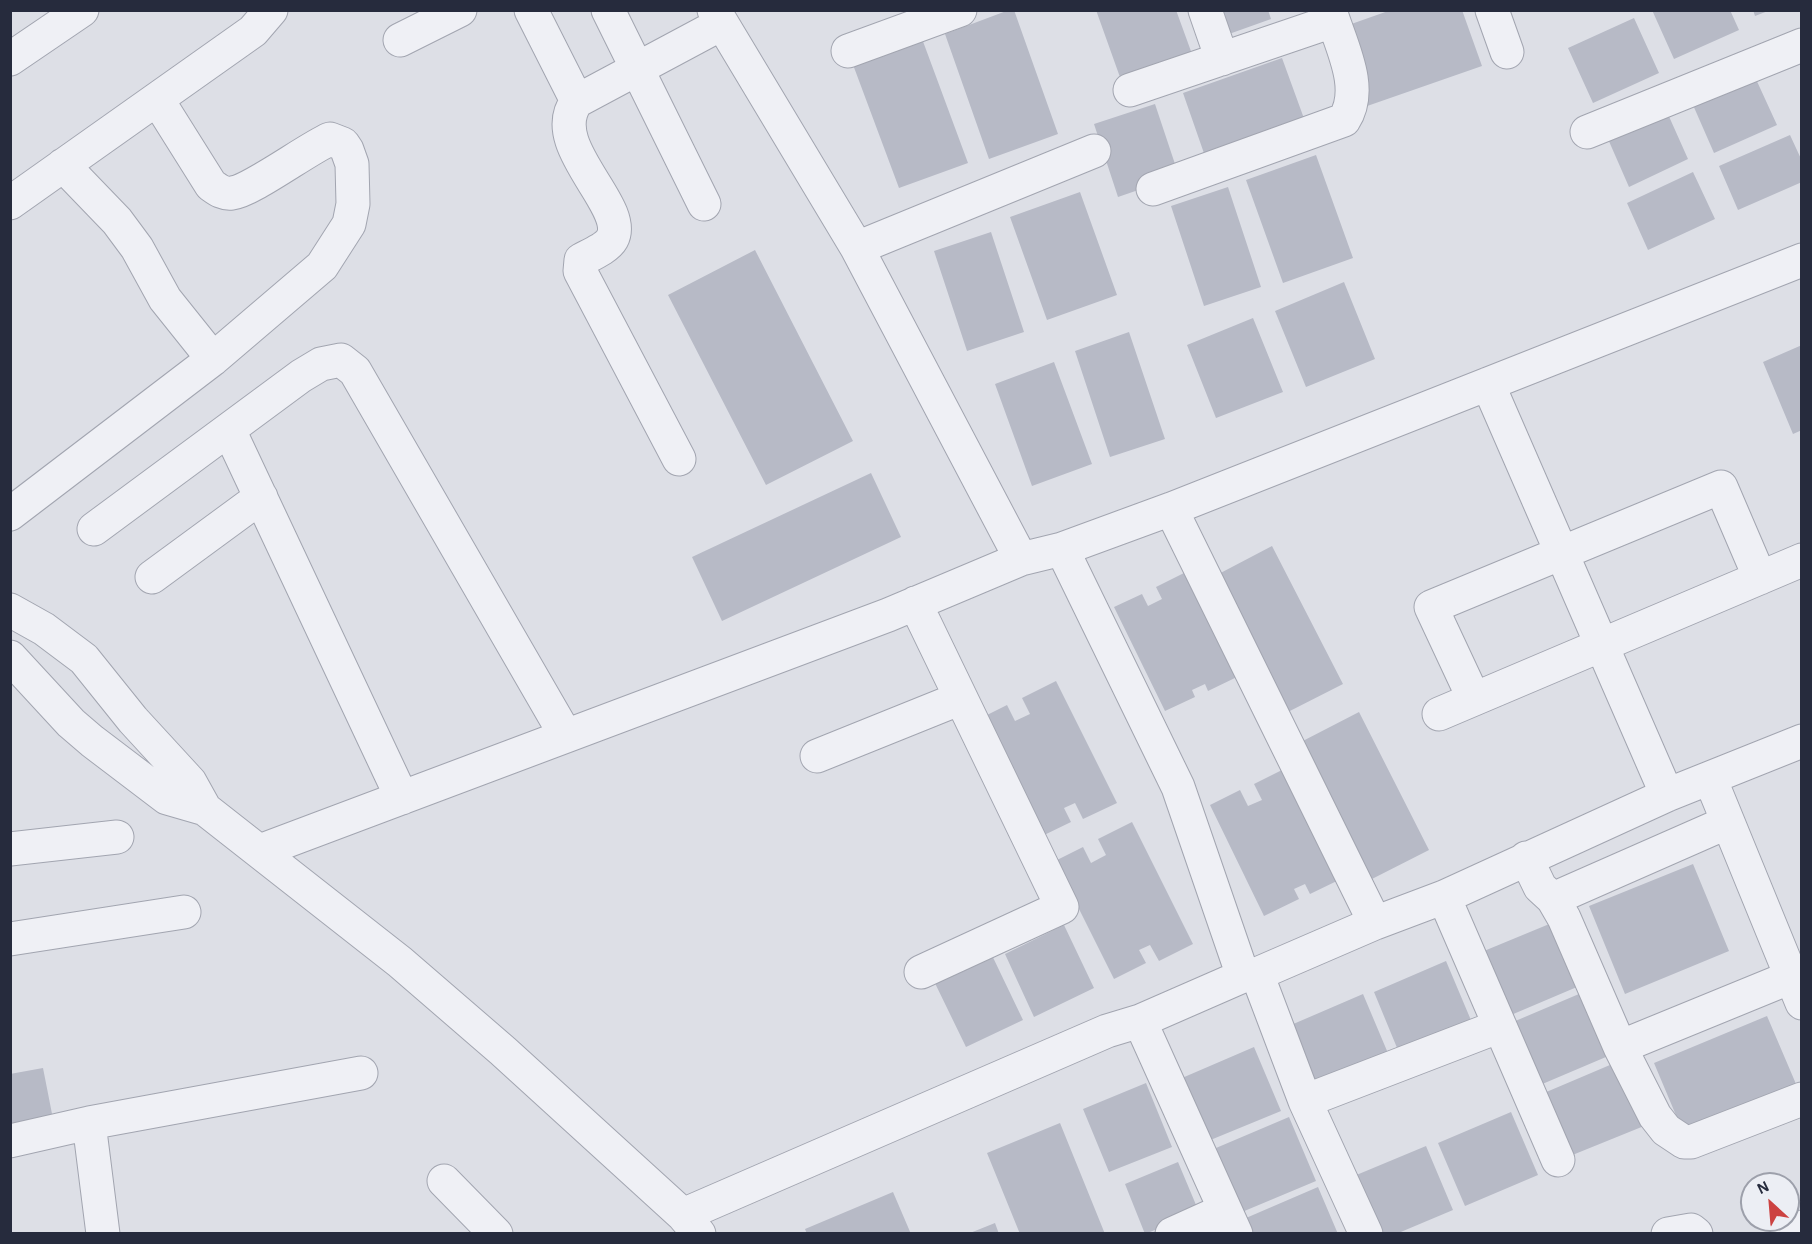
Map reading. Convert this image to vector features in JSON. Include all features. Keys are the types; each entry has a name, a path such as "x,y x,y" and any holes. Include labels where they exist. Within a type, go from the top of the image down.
{"street":[{"path":"10,59 82,10"},
{"path":"10,203 253,31 271,10"},
{"path":"400,40 460,10"},
{"path":"531,10 577,101"},
{"path":"608,10 704,204"},
{"path":"848,51 960,10"},
{"path":"1205,10 1222,59"},
{"path":"1492,10 1507,52"},
{"path":"1130,90 1222,59 1332,16 1354,92 1352,108 1344,120 1153,189"},
{"path":"679,459 580,271 581,260 610,242 614,231 610,214 581,160 568,128 570,111 577,101 637,68 718,17 858,248 1021,559"},
{"path":"1587,132 1802,45"},
{"path":"10,514 213,359 322,266 349,224 353,204 352,164 342,144 330,138 233,194 221,192 211,184 157,99"},
{"path":"858,248 1094,150"},
{"path":"63,165 117,221 137,248 165,299 213,359"},
{"path":"260,851 915,603 1021,559 1062,549 1171,509 1802,260"},
{"path":"94,529 321,364 341,360 356,371 566,736"},
{"path":"1488,384 1667,795"},
{"path":"229,430 402,798"},
{"path":"1474,699 1431,607 1721,487 1760,578"},
{"path":"152,577 261,497"},
{"path":"1171,509 1375,923"},
{"path":"1062,549 1178,787 1250,975 1366,1233"},
{"path":"1439,714 1802,560"},
{"path":"915,603 1062,907 921,972"},
{"path":"10,610 44,629 84,659 133,720 190,782 206,809 418,977 691,1224 1096,1035 1140,1021 1375,923 1444,897 1667,795 1802,741"},
{"path":"10,657 71,723 92,741 167,798 206,809"},
{"path":"817,756 961,698"},
{"path":"1620,1047 1796,990 1710,778"},
{"path":"1553,899 1728,822"},
{"path":"10,849 117,837"},
{"path":"1526,858 1540,887 1553,899 1620,1047 1655,1116 1666,1130 1684,1142 1720,1132 1802,1099"},
{"path":"1444,897 1558,1160"},
{"path":"10,939 184,912"},
{"path":"1140,1021 1231,1222 1172,1233"},
{"path":"1305,1101 1500,1026"},
{"path":"10,1141 89,1123 361,1073"},
{"path":"89,1123 103,1233"},
{"path":"444,1181 496,1233"},
{"path":"1787,1233 1802,1227"},
{"path":"1668,1233 1691,1230 1696,1233"}],"building":[{"path":"1014,10 1058,134 989,159 945,34"},
{"path":"1096,10 1176,10 1192,54 1121,80"},
{"path":"1189,10 1268,10 1271,19 1201,44"},
{"path":"1391,10 1462,10 1482,66 1350,112 1323,34"},
{"path":"1652,10 1730,10 1739,30 1674,59"},
{"path":"1753,10 1768,10 1768,11 1755,16"},
{"path":"1634,18 1659,73 1593,103 1568,48"},
{"path":"921,36 968,163 899,188 852,62"},
{"path":"1282,58 1306,124 1206,159 1183,93"},
{"path":"1755,77 1777,125 1714,153 1693,105"},
{"path":"1155,104 1179,176 1118,197 1094,124"},
{"path":"1667,112 1688,159 1629,187 1608,139"},
{"path":"1790,135 1802,161 1802,182 1738,210 1719,166"},
{"path":"1316,155 1353,258 1283,283 1246,180"},
{"path":"1693,172 1715,219 1648,250 1627,203"},
{"path":"1228,187 1261,287 1204,306 1171,206"},
{"path":"1080,192 1117,295 1047,320 1010,217"},
{"path":"991,232 1024,332 967,351 934,251"},
{"path":"755,250 853,441 766,485 668,295"},
{"path":"1344,282 1375,359 1306,387 1275,311"},
{"path":"1253,318 1283,392 1216,418 1187,345"},
{"path":"1129,332 1165,439 1110,457 1075,351"},
{"path":"1802,345 1802,430 1793,434 1763,362"},
{"path":"1054,362 1092,464 1032,486 995,384"},
{"path":"871,473 901,537 722,621 692,557"},
{"path":"1272,546 1343,684 1282,715 1211,578"},
{"path":"1188,571 1239,676 1208,691 1205,684 1192,690 1195,697 1165,711 1114,607 1142,594 1148,606 1162,599 1156,587"},
{"path":"1056,681 1117,803 1083,819 1075,803 1064,808 1071,822 1038,838 979,719 1007,705 1015,721 1030,714 1022,698"},
{"path":"1359,712 1429,850 1368,881 1297,744"},
{"path":"1288,767 1343,878 1310,894 1305,884 1294,889 1299,899 1264,916 1210,805 1240,790 1248,806 1262,800 1254,784"},
{"path":"1132,822 1193,944 1159,961 1150,945 1139,950 1146,963 1114,979 1055,861 1083,847 1091,863 1106,855 1098,839"},
{"path":"1693,864 1729,951 1625,994 1589,906"},
{"path":"1559,920 1584,984 1511,1015 1484,951"},
{"path":"1064,925 1094,988 1034,1017 1005,954"},
{"path":"988,947 1023,1020 966,1047 931,975"},
{"path":"1446,961 1473,1025 1400,1055 1374,992"},
{"path":"1586,991 1613,1054 1540,1085 1513,1022"},
{"path":"1363,994 1390,1058 1317,1088 1291,1025"},
{"path":"1767,1016 1799,1091 1686,1139 1654,1063"},
{"path":"1254,1047 1281,1111 1208,1141 1182,1078"},
{"path":"1617,1062 1644,1126 1570,1156 1544,1093"},
{"path":"43,1068 54,1124 10,1132 10,1074"},
{"path":"1146,1083 1172,1147 1109,1172 1083,1109"},
{"path":"1511,1112 1538,1175 1465,1206 1438,1143"},
{"path":"1289,1117 1316,1181 1242,1212 1216,1148"},
{"path":"1060,1123 1105,1234 1020,1234 987,1153"},
{"path":"1426,1146 1453,1210 1396,1234 1377,1234 1354,1176"},
{"path":"1178,1162 1199,1212 1145,1234 1125,1184"},
{"path":"1318,1187 1338,1234 1252,1234 1246,1218"},
{"path":"893,1192 911,1234 807,1234 805,1229"},
{"path":"995,1223 999,1234 970,1234 970,1233"}]}
